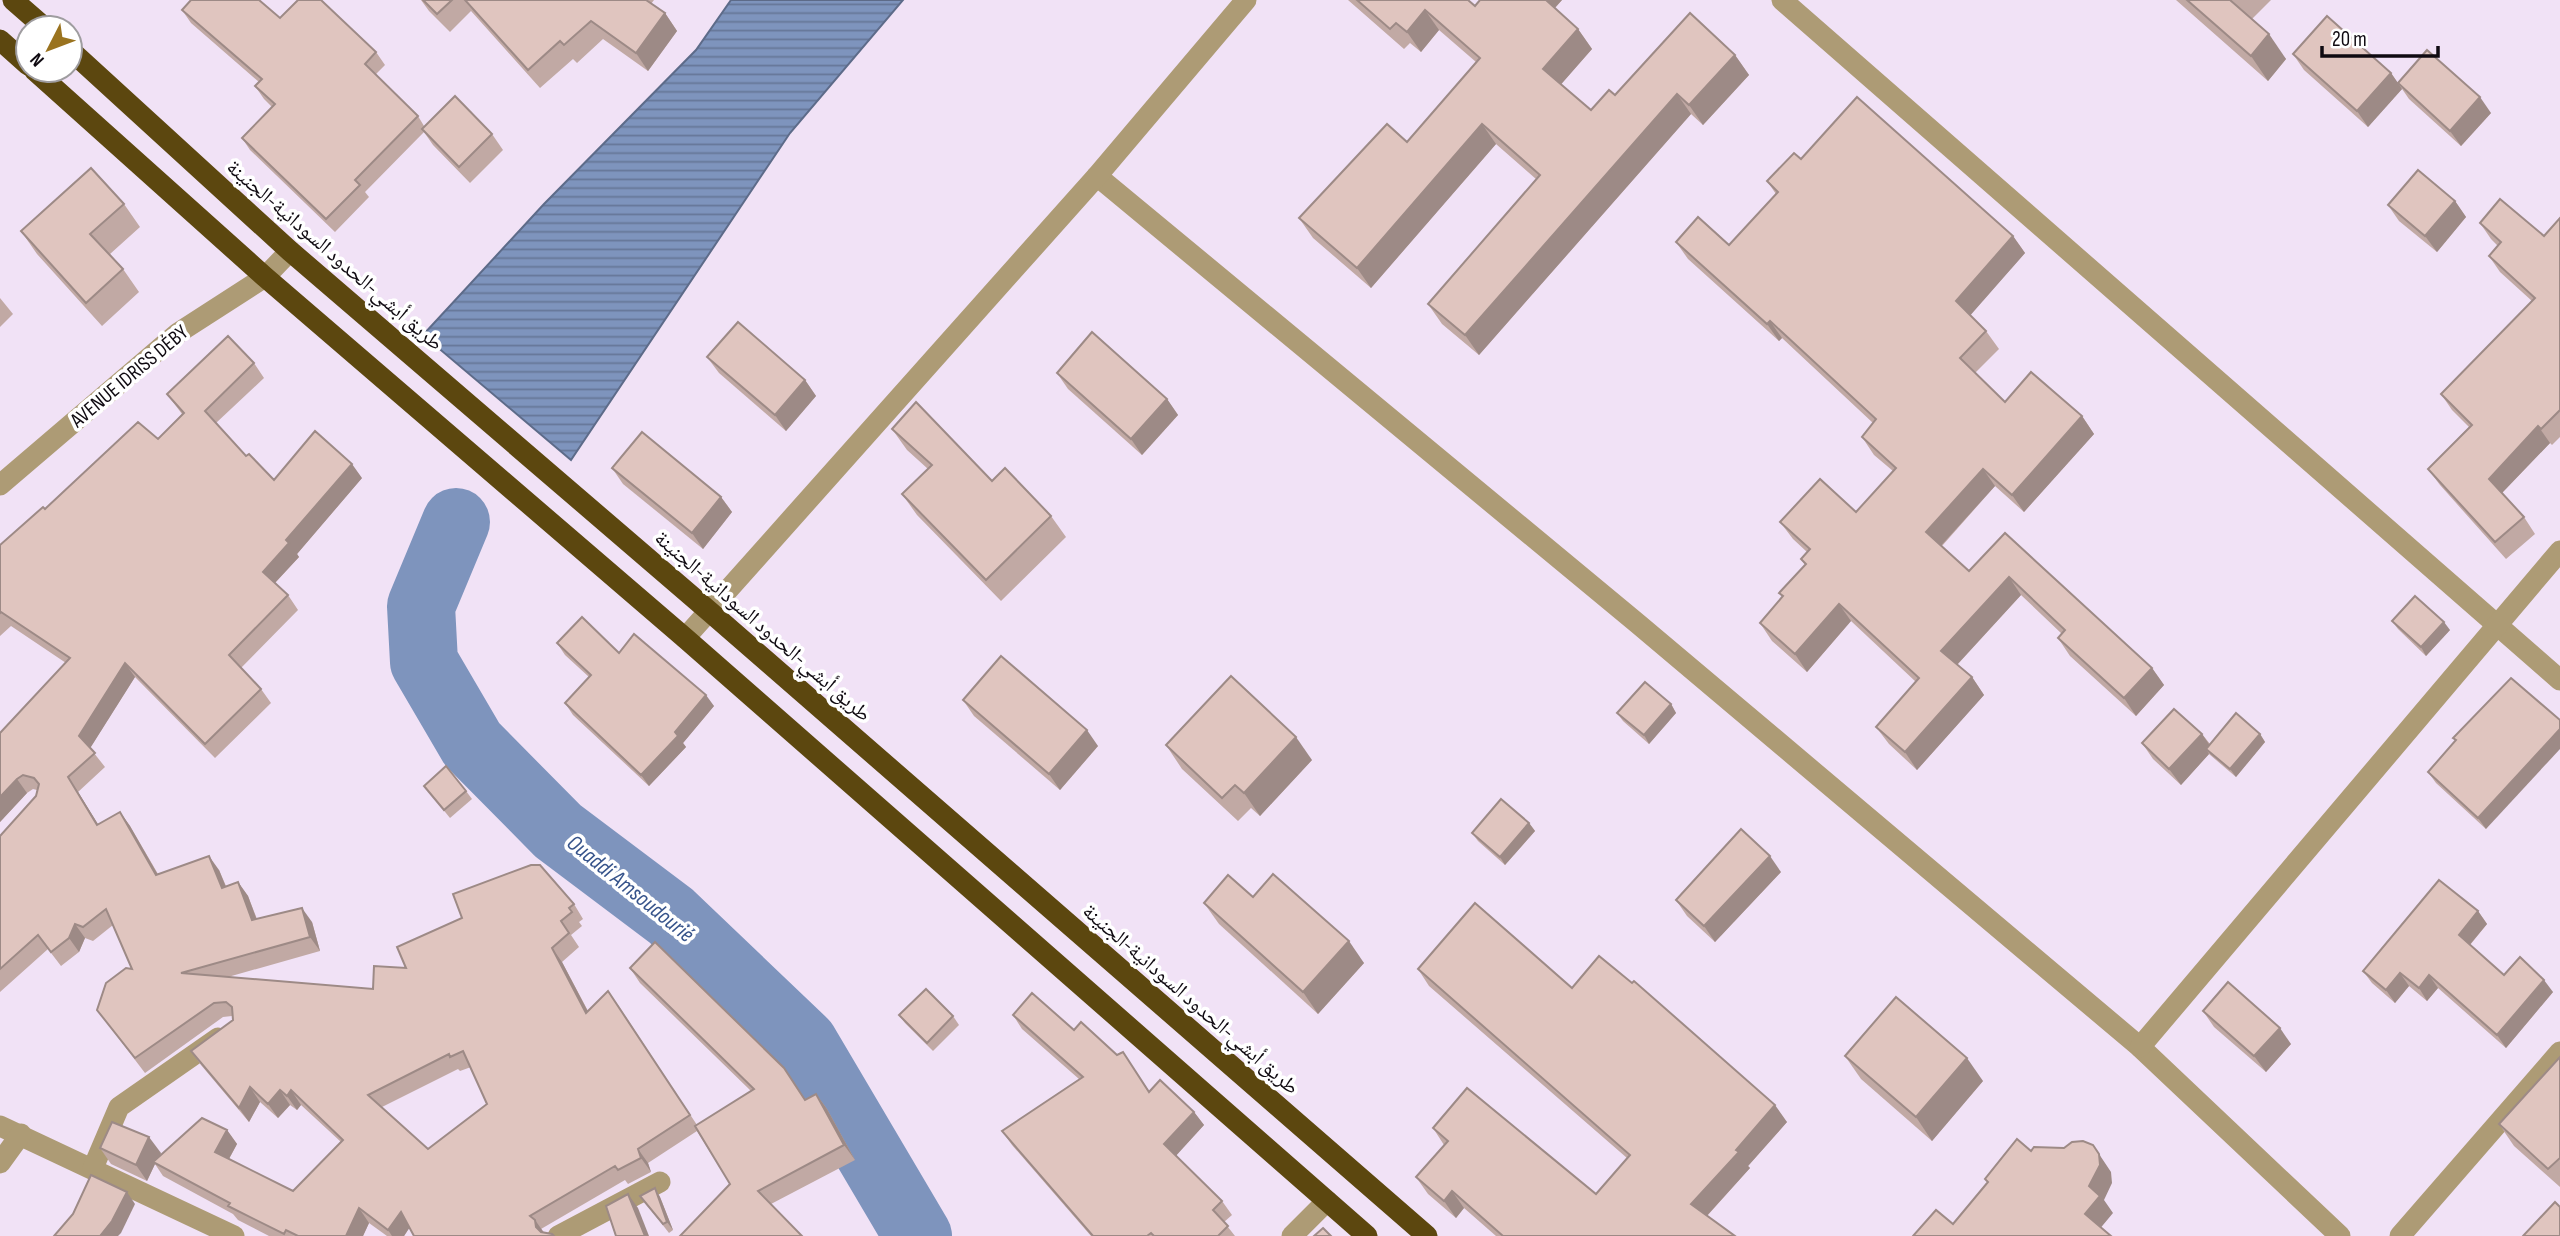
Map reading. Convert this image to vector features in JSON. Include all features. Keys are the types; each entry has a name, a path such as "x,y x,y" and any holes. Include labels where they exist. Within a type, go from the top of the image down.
{"highway":[{"path":"13,0 29,14"},
{"path":"0,40 14,52"},
{"name":"طريق أبشي-الحدود السودانية-الجنينة","path":"84,63 290,251 709,611 1427,1236"},
{"path":"51,84 265,277 685,638 1367,1236"}],"street":[{"path":"685,638 1097,176 1246,0"},
{"path":"1782,0 2560,680"},
{"path":"1097,176 1637,623 2140,1047 2340,1236"},
{"name":"AVENUE IDRISS DÉBY","path":"0,485 178,333 265,277 290,251"},
{"path":"2140,1047 2560,551"},
{"path":"93,1168 119,1107 231,1028"},
{"path":"2400,1236 2560,1052"},
{"path":"0,1125 234,1236"},
{"path":"0,1163 21,1134"},
{"path":"558,1236 660,1182"},
{"path":"1292,1236 1327,1201"}],"water":[{"path":"731,0 903,0 790,133 571,460 423,335 544,204 696,50"}],"building":[{"path":"191,0 259,0 280,18 298,0 321,0 376,52 365,64 418,116 355,180 360,185 326,219 242,138 275,104 255,86 262,79 182,10"},
{"path":"423,0 452,0 437,14"},
{"path":"465,0 646,0 665,13 636,53 591,21 564,45 560,41 528,70"},
{"path":"1357,0 1468,0 1475,6 1480,0 1546,0 1578,29 1543,69 1591,110 1609,90 1615,95 1690,13 1735,55 1689,105 1677,94 1465,335 1428,304 1540,175 1482,124 1357,268 1299,218 1387,124 1407,142 1480,58 1425,10 1407,32 1396,23 1390,29"},
{"path":"2187,0 2230,0 2269,34 2251,56"},
{"path":"2327,16 2391,73 2357,111 2293,54"},
{"path":"2427,50 2480,97 2450,131 2398,83"},
{"path":"455,96 492,134 459,167 422,129"},
{"path":"1857,97 2013,236 1956,301 1986,331 1960,358 2005,402 2031,372 2082,416 2012,495 1983,469 1926,532 1969,571 2005,533 2152,668 2124,698 2058,638 2065,630 2009,577 1941,651 1972,677 1905,752 1876,727 1919,678 1839,604 1795,654 1760,623 1783,596 1779,593 1806,564 1801,559 1810,549 1780,522 1820,479 1856,512 1896,468 1862,437 1876,419 1770,321 1767,324 1676,242 1698,217 1729,245 1778,192 1767,181 1794,153 1801,159"},
{"path":"91,168 124,204 90,234 123,269 86,303 21,231"},
{"path":"2418,170 2455,201 2425,236 2388,205"},
{"path":"2500,199 2544,236 2560,218 2560,410 2541,429 2538,426 2489,479 2524,517 2495,542 2428,469 2472,425 2441,394 2535,298 2489,256 2501,242 2480,223"},
{"path":"738,322 805,380 775,415 707,357"},
{"path":"1092,332 1167,399 1131,439 1057,373"},
{"path":"228,336 254,363 205,411 246,456 249,454 274,480 315,431 352,464 286,540 289,543 263,572 288,595 229,655 261,689 205,744 125,663 79,736 95,753 68,777 97,825 120,812 156,875 209,856 222,888 238,882 252,920 302,908 310,937 181,973 373,989 374,966 406,968 397,947 462,918 453,894 531,865 540,865 574,904 569,908 572,912 561,921 569,933 552,948 586,1013 608,991 690,1115 638,1149 641,1158 618,1170 615,1166 530,1216 541,1232 554,1236 414,1236 401,1212 388,1230 359,1208 346,1236 298,1236 286,1230 284,1234 228,1206 230,1203 153,1162 202,1118 227,1130 215,1152 293,1191 343,1140 291,1090 287,1096 280,1090 268,1104 250,1087 239,1108 191,1051 233,1020 232,1007 226,1002 214,1003 135,1058 97,1010 106,983 126,968 132,969 106,909 83,927 75,924 69,938 51,952 38,935 0,969 0,836 36,796 39,784 34,778 23,775 0,797 0,733 70,658 0,613 0,545 43,507 45,509 138,422 158,439 184,413 167,394","holes":["463,1051 487,1104 428,1149 368,1095 449,1054 450,1057"]},
{"path":"916,402 992,481 1005,468 1051,516 986,580 902,494 932,465 892,429"},
{"path":"642,432 721,497 692,533 612,468"},
{"path":"2415,596 2444,622 2421,647 2392,621"},
{"path":"582,617 619,653 634,634 706,695 675,732 678,736 641,775 565,703 591,675 557,643"},
{"path":"1001,656 1087,730 1049,774 963,700"},
{"path":"1231,676 1296,737 1244,793 1235,785 1222,798 1166,745"},
{"path":"2511,678 2560,720 2560,729 2478,818 2428,772 2456,740 2453,738"},
{"path":"1645,682 1671,704 1644,735 1617,713"},
{"path":"2174,709 2202,734 2169,769 2142,743"},
{"path":"2236,713 2260,734 2230,769 2206,749"},
{"path":"446,766 466,791 444,810 424,786"},
{"path":"1501,799 1529,823 1500,857 1472,833"},
{"path":"1741,829 1770,856 1704,926 1676,900"},
{"path":"1273,874 1349,941 1303,992 1204,903 1228,875 1253,897"},
{"path":"2439,880 2478,911 2459,935 2504,975 2520,957 2544,980 2497,1035 2429,975 2419,988 2400,973 2386,990 2363,971"},
{"path":"1475,903 1572,988 1599,956 1632,983 1634,981 1775,1105 1736,1150 1739,1152 1691,1204 1735,1236 1503,1236 1452,1191 1444,1201 1416,1177 1448,1141 1433,1128 1467,1088 1596,1194 1630,1155 1418,969"},
{"path":"655,942 784,1068 805,1100 816,1094 844,1145 758,1191 802,1236 680,1236 730,1184 695,1126 754,1089 630,968"},
{"path":"2228,982 2280,1028 2254,1056 2203,1011"},
{"path":"926,989 953,1016 927,1043 899,1015"},
{"path":"1032,993 1074,1030 1081,1022 1117,1055 1123,1052 1149,1092 1160,1080 1194,1112 1164,1144 1222,1201 1213,1210 1228,1226 1218,1236 1154,1236 1151,1233 1147,1236 1093,1236 1002,1131 1083,1077 1013,1015"},
{"path":"1896,997 1967,1058 1916,1117 1845,1056"},
{"path":"2560,1057 2560,1158 2548,1169 2499,1124"},
{"path":"112,1122 149,1137 136,1165 100,1148"},
{"path":"2017,1139 2031,1151 2034,1147 2064,1148 2072,1142 2083,1141 2093,1145 2099,1154 2100,1165 2089,1186 2100,1196 2085,1214 2111,1236 1913,1236 1936,1210 1953,1224 1988,1182 1985,1179"},
{"path":"91,1175 127,1192 112,1221 100,1236 54,1236 73,1214"},
{"path":"655,1188 667,1222 663,1224 640,1196"},
{"path":"628,1194 645,1236 616,1236 606,1206"},
{"path":"2555,1202 2560,1207 2560,1236 2523,1236"},
{"path":"1323,1228 1331,1236 1314,1236"}],"waterway":[{"name":"Ouaddi Amsoudourié","path":"456,522 421,606 424,662 472,744 558,831 671,916 804,1043 918,1236"}]}
